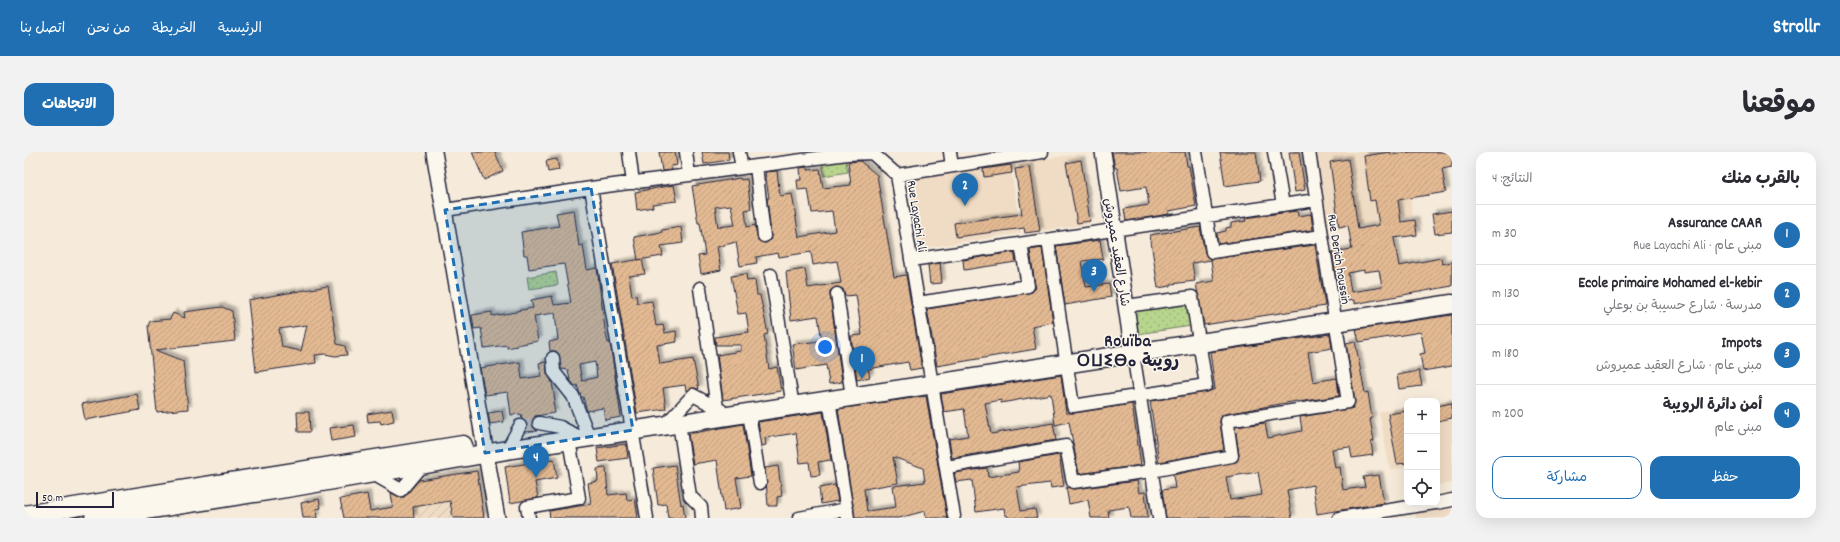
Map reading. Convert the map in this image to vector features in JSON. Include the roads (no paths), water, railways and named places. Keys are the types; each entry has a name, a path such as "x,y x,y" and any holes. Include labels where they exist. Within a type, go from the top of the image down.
{"highway":[{"path":"24,515 485,448 507,450 672,424 733,412 793,406 1452,304"},
{"path":"94,518 373,474 422,465 485,448"}],"main road":[{"path":"434,152 497,518"},
{"name":"شارع العقيد عميروش","path":"1103,152 1133,353"}],"street":[{"path":"629,152 633,182"},
{"path":"686,152 689,175"},
{"path":"739,152 742,168"},
{"path":"950,152 952,166"},
{"path":"897,175 1042,152"},
{"path":"1196,152 1212,252 1322,236"},
{"path":"1274,152 1283,205"},
{"name":"Rue Derich houssin","path":"1151,471 1232,456 1227,421 1348,402 1309,152"},
{"name":"Rue Layachi Ali","path":"445,210 633,182 847,154 872,153 878,156 897,175 954,516"},
{"path":"756,166 764,236"},
{"path":"591,188 647,518"},
{"path":"911,260 1316,200"},
{"path":"1048,240 1072,406 1206,385 1192,297 1126,306"},
{"path":"918,303 1028,286 1021,244"},
{"path":"771,275 793,406"},
{"path":"700,288 733,412 760,483"},
{"path":"837,294 852,397"},
{"path":"1133,353 1159,518"},
{"path":"529,518 527,507 579,498 580,439 573,396 554,372 553,358"},
{"path":"702,518 700,507 690,496 672,424 693,395 733,412"},
{"path":"799,518 847,513 829,400"},
{"path":"539,423 560,427 580,439"},
{"path":"507,450 520,426"},
{"path":"947,467 1066,446 1073,482 1151,471"},
{"path":"1440,502 1452,500"},
{"path":"1339,518 1387,514 1423,506"}],"tunnel":[{"path":"520,426 539,423"}],"place":[{"name":"Ecole primaire Mohamed el-kebir","path":"965,206"},
{"name":"Impots","path":"1094,292"},
{"name":"Assurance CAAR","path":"862,379"},
{"name":"أمن دائرة الرويبة","path":"536,478"}],"district":[{"name":"Rouïba ⵔⵡⵉⴱⴰ رويبة","path":"1128,350"}]}
